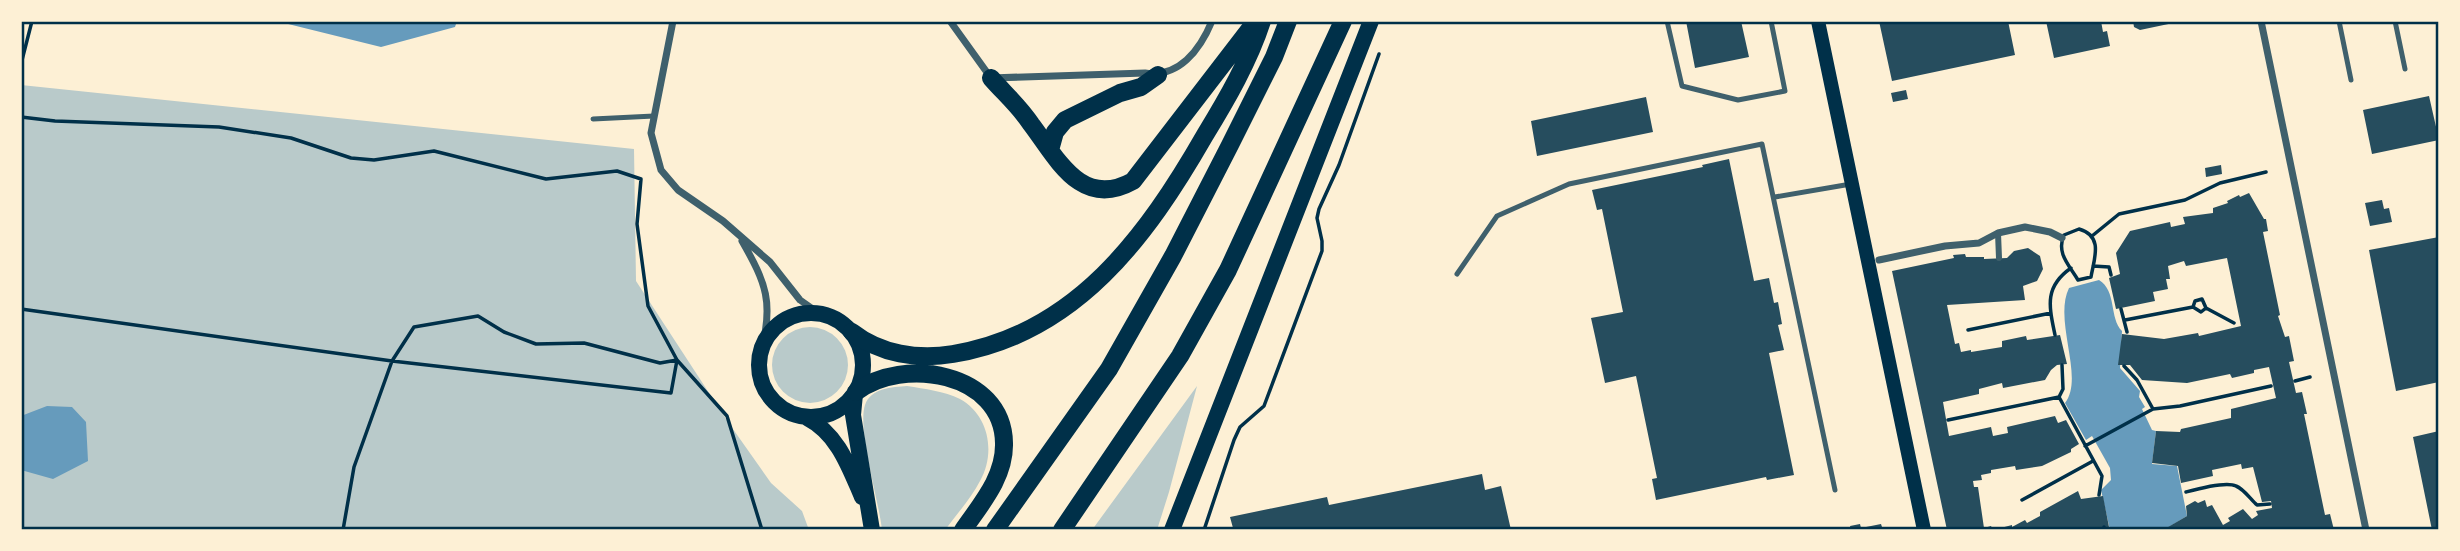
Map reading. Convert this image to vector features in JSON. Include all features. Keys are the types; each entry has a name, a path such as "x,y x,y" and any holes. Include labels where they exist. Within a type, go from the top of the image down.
{"highway":[{"path":"990,78 1030,121 1062,169 1092,187 1119,189 1133,181 1256,21"},
{"path":"852,332 864,342 883,349 924,356 944,356 975,350 1003,340 1053,316 1075,301 1123,256 1167,201 1237,78 1262,21"},
{"path":"995,530 1109,369 1173,256 1274,57 1288,21"},
{"path":"1062,530 1180,356 1228,270 1343,21"},
{"path":"1050,150 1055,132 1065,120 1120,93 1141,87 1158,75"},
{"path":"856,392 886,376 943,376 975,388 986,398 1001,427 1003,455 993,484 963,530"}],"main road":[{"path":"1172,530 1371,21"},
{"path":"1818,21 1924,530"},
{"path":"868,510 829,433 807,418 783,410 773,402 760,377 758,364 761,351 769,335 787,319 807,313 820,314 842,323 860,345 862,376 856,392 853,415 866,479 872,530"},
{"path":"807,418 823,417 835,412 856,392"}],"street":[{"path":"673,21 654,116 652,142 661,170 678,190 738,234 770,262 800,300 820,314"},
{"path":"950,21 990,78 1145,73 1158,75 1181,65 1191,57 1212,21"},
{"path":"2261,21 2366,530"},
{"path":"1879,260 1945,246 1979,243 1998,233 2025,228 2050,232 2062,238"},
{"path":"1998,233 1999,258"},
{"path":"738,234 758,269 765,288 768,326 761,351"}],"lane":[{"path":"1667,21 1682,86 1738,100 1786,91 1771,21"},
{"path":"2339,21 2351,80"},
{"path":"2395,21 2405,69"},
{"path":"593,119 654,116"},
{"path":"1457,274 1497,216 1569,184 1762,144 1835,490"},
{"path":"1775,197 1851,184"}],"path":[{"path":"21,64 32,21"},
{"path":"1204,530 1234,440 1240,427 1264,406 1322,251 1317,218 1381,47"},
{"path":"21,117 55,121 219,127 291,138 351,158 374,160 434,151 546,179 617,172 641,179 637,224 648,306 677,360 727,416 762,530"},
{"path":"2092,236 2119,214 2185,200 2220,183 2266,172"},
{"path":"2079,229 2092,236 2096,247 2091,278 2078,280 2062,254 2062,238 2079,229"},
{"path":"2093,266 2109,267 2111,275"},
{"path":"2055,335 2050,293 2060,276 2071,268"},
{"path":"2193,307 2195,301 2202,299 2206,308 2234,323"},
{"path":"2125,320 2193,307 2201,312 2206,308"},
{"path":"21,309 392,361 671,393 677,360"},
{"path":"2121,309 2127,332"},
{"path":"1968,330 2051,313"},
{"path":"343,530 354,467 392,361 414,327 478,316 504,332 536,344 584,343 660,363 677,360"},
{"path":"2059,397 2063,389 2062,365"},
{"path":"2124,366 2137,380 2153,408"},
{"path":"2295,381 2310,377"},
{"path":"2085,446 2153,408 2180,406 2271,386"},
{"path":"1948,420 2059,397"},
{"path":"2059,397 2102,477 2099,495"},
{"path":"2022,500 2093,461"},
{"path":"2186,492 2204,487 2233,485 2238,486 2257,505 2270,503"}],"shaded area":[{"path":"21,85 634,149 636,281 771,483 802,511 809,530 21,530"},
{"path":"810,327 825,330 837,338 845,350 848,365 845,380 837,392 825,400 810,403 795,400 783,392 775,380 772,365 775,350 783,338 795,330"},
{"path":"907,386 941,392 960,399 978,415 987,436 988,459 985,470 972,494 945,530 882,530 866,447 863,416 865,405 872,395 889,388"},
{"path":"1197,386 1157,530 1092,530"}],"water":[{"path":"276,21 457,21 455,27 381,47"},
{"path":"2099,280 2108,291 2115,319 2122,331 2120,368 2140,391 2139,397 2145,407 2142,409 2152,430 2156,431 2152,464 2177,466 2187,516 2164,530 2110,530 2101,490 2111,480 2110,468 2092,436 2086,440 2065,403 2072,379 2064,316 2065,301 2069,288"},
{"path":"47,406 72,407 86,422 88,461 53,479 21,470 21,416"}],"building":[{"path":"1686,21 1702,21 1703,24 1741,21 1749,57 1695,68"},
{"path":"1879,21 2008,21 2015,55 1892,81"},
{"path":"2046,21 2101,21 2103,32 2107,31 2110,46 2054,58"},
{"path":"2133,21 2178,22 2140,30 2134,27"},
{"path":"1906,90 1908,99 1893,102 1891,93"},
{"path":"2429,96 2439,140 2372,154 2363,110"},
{"path":"1646,97 1653,132 1537,156 1531,121"},
{"path":"1729,159 1754,281 1769,278 1774,303 1778,302 1782,324 1778,325 1784,350 1769,353 1794,475 1767,480 1766,477 1656,500 1652,479 1657,478 1636,376 1605,383 1591,318 1623,312 1602,209 1597,210 1592,190"},
{"path":"2221,165 2222,174 2206,177 2205,168"},
{"path":"2249,193 2266,219 2268,231 2263,232 2280,315 2278,316 2285,337 2289,336 2294,361 2289,362 2296,393 2302,392 2325,515 2330,514 2334,530 2163,530 2187,516 2186,506 2195,501 2198,503 2205,500 2207,507 2212,505 2223,525 2230,521 2228,518 2243,509 2252,519 2258,515 2256,511 2272,508 2271,501 2262,502 2253,467 2242,469 2241,464 2212,470 2213,476 2181,483 2178,466 2152,463 2156,431 2180,432 2181,429 2231,418 2231,409 2276,398 2269,367 2232,378 2230,374 2187,383 2142,380 2130,365 2118,365 2122,334 2164,339 2198,333 2199,336 2241,326 2227,258 2186,266 2184,261 2168,266 2168,289 2153,292 2155,301 2116,309 2109,278 2120,274 2116,253 2130,231 2170,222 2171,227 2185,224 2183,217 2213,213 2213,208"},
{"path":"2382,200 2384,209 2389,208 2392,222 2370,226 2365,203"},
{"path":"2439,237 2439,382 2396,391 2369,250"},
{"path":"2028,248 2040,256 2043,269 2037,281 2023,286 2025,300 1947,305 1955,344 1959,343 1961,352 1971,352 2002,347 2002,341 2026,336 2027,340 2060,335 2067,364 2057,365 2045,380 2003,388 2002,383 1979,389 1979,394 1943,402 1949,436 1991,427 1993,436 2008,433 2007,427 2055,416 2058,423 2066,420 2079,444 2071,449 2071,452 2042,466 2016,470 2015,466 1991,470 1991,473 1981,475 1982,480 1973,481 1974,487 1978,487 1984,528 1991,526 1993,530 1947,530 1892,271 1954,258 1953,255 1965,254 1966,257 1984,259 2007,258 2014,251"},
{"path":"2439,431 2439,530 2432,530 2413,437"},
{"path":"1482,474 1485,490 1501,486 1511,530 1239,530 1239,527 1233,528 1230,517 1327,497 1329,505"},
{"path":"2078,491 2081,499 2103,496 2109,527 2101,530 1993,530 2012,527 2025,520 2027,523 2040,516 2040,512"},
{"path":"1860,524 1861,528 1881,524 1883,530 1851,530 1850,526"}]}
